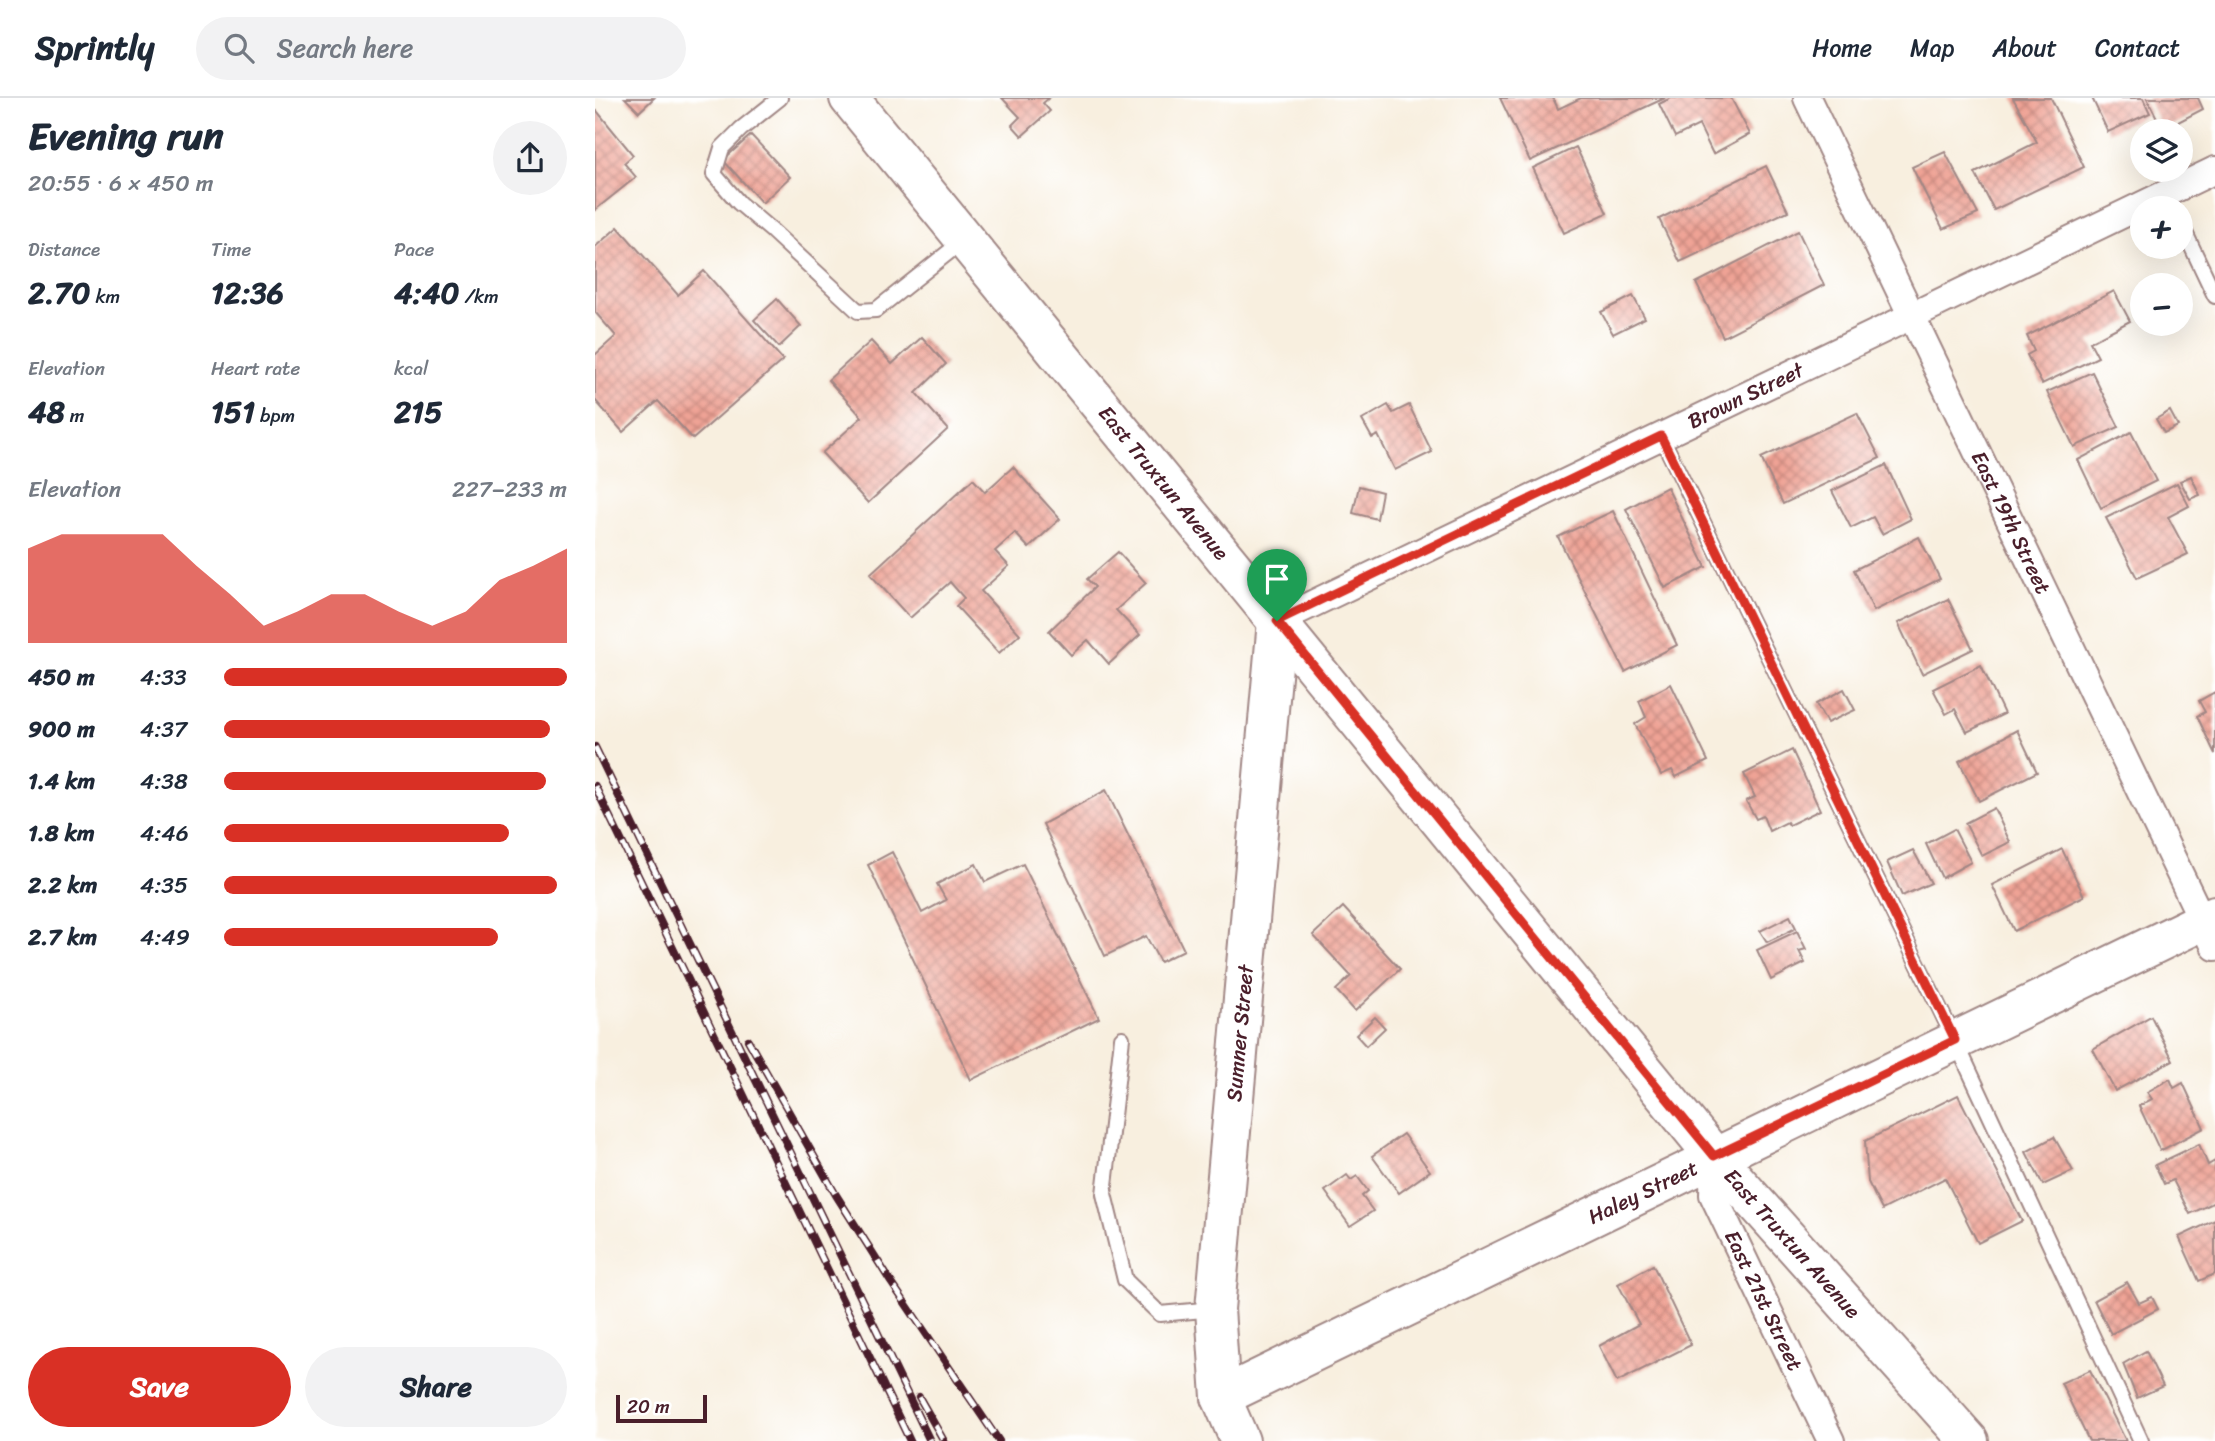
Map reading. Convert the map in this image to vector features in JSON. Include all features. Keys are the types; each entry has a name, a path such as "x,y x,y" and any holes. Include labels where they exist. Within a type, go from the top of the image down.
{"street":[{"name":"East Truxtun Avenue","path":"849,98 1714,1156 1969,1441"},
{"name":"East 19th Street","path":"1807,98 2211,928"},
{"name":"Brown Street","path":"2176,196 2215,170"},
{"name":"Brown Street","path":"1277,621 1911,316 2130,218"},
{"name":"Sumner Street","path":"1240,1441 1221,1397 1215,1309 1277,621"},
{"name":"Haley Street","path":"1221,1397 1955,1040 2211,928"},
{"name":"East 21st Street","path":"1714,1156 1713,1195 1831,1441"}],"lane":[{"path":"780,98 722,148 714,174 739,203 857,311 876,310 965,239"},
{"path":"2193,249 2215,296"},
{"path":"1661,436 1955,1040 2141,1441"},
{"path":"1122,1038 1104,1194 1125,1280 1160,1314 1215,1309"}],"building":[{"path":"625,98 654,98 639,112"},
{"path":"1002,98 1049,98 1043,103 1050,111 1022,136 1012,125 1020,117"},
{"path":"1500,98 1553,98 1558,109 1581,98 1665,98 1530,161"},
{"path":"1671,98 1731,98 1750,134 1713,154 1699,125 1675,137 1659,104"},
{"path":"2013,98 2051,98 2084,167 1994,210 1975,173 2037,142"},
{"path":"2092,98 2143,98 2150,113 2130,119 2130,122 2108,132"},
{"path":"2147,98 2198,98 2203,109 2184,119 2158,119"},
{"path":"597,111 633,155 624,163 636,177 595,210 595,113"},
{"path":"751,135 790,177 762,203 723,160"},
{"path":"1576,147 1607,213 1564,233 1533,168"},
{"path":"1945,152 1978,214 1943,229 1912,167"},
{"path":"1766,166 1788,211 1680,262 1659,219"},
{"path":"618,227 678,295 704,271 783,360 693,439 658,401 623,432 595,400 595,355 616,336 595,312 595,247"},
{"path":"1798,231 1824,285 1723,337 1696,283"},
{"path":"2114,291 2130,321 2090,342 2098,357 2042,384 2027,355 2034,351 2027,336"},
{"path":"1633,296 1645,318 1613,334 1601,312"},
{"path":"777,299 801,326 779,347 754,320"},
{"path":"922,337 946,364 916,393 948,429 868,503 822,453 862,417 828,380 871,341 892,364"},
{"path":"2092,372 2119,427 2074,447 2047,392"},
{"path":"1388,405 1393,413 1409,405 1432,452 1395,470 1378,435 1372,438 1362,420"},
{"path":"2170,411 2178,426 2164,433 2156,419"},
{"path":"1857,413 1880,458 1783,504 1761,458"},
{"path":"2131,432 2156,481 2101,508 2078,460"},
{"path":"1886,465 1911,519 1882,534 1873,517 1851,528 1832,491"},
{"path":"1013,467 1060,519 1029,548 1015,533 995,551 1009,566 981,591 1020,634 999,653 956,606 964,598 950,582 910,618 870,574 973,479 985,492"},
{"path":"2191,476 2200,495 2190,499 2180,481"},
{"path":"2177,483 2189,506 2168,517 2188,554 2137,578 2106,518"},
{"path":"1359,486 1382,492 1377,519 1353,513"},
{"path":"1667,487 1706,567 1665,588 1626,509"},
{"path":"1613,511 1677,645 1625,672 1558,537"},
{"path":"1919,537 1940,579 1874,611 1854,570"},
{"path":"1118,552 1146,583 1116,610 1140,635 1109,664 1088,640 1071,655 1049,631 1095,587 1087,579"},
{"path":"1948,599 1973,649 1922,674 1898,623"},
{"path":"1981,665 2004,714 1967,732 1955,709 1946,714 1933,689"},
{"path":"1671,684 1708,761 1676,777 1672,770 1661,775 1635,724 1646,717 1639,701"},
{"path":"1844,689 1855,710 1827,723 1816,704"},
{"path":"2215,692 2215,754 2197,716 2205,712 2199,701"},
{"path":"2017,730 2037,772 1979,801 1959,761"},
{"path":"1792,750 1820,810 1769,831 1763,816 1756,819 1746,801 1755,797 1744,774"},
{"path":"1106,790 1184,950 1160,962 1146,936 1105,956 1043,824"},
{"path":"1994,808 2010,842 1982,856 1965,823"},
{"path":"1954,829 1971,862 1942,878 1926,844"},
{"path":"2062,849 2084,896 2014,931 1992,885"},
{"path":"1913,850 1931,883 1902,896 1887,862"},
{"path":"892,852 922,913 946,900 937,884 976,864 985,882 1023,864 1099,1018 971,1080 868,865"},
{"path":"1343,907 1400,969 1355,1011 1336,990 1351,976 1313,935"},
{"path":"1790,916 1796,928 1767,942 1760,931"},
{"path":"1797,931 1806,949 1799,951 1805,963 1771,980 1757,950"},
{"path":"2151,1016 2173,1060 2115,1091 2093,1049"},
{"path":"1375,1017 1385,1028 1366,1046 1356,1035"},
{"path":"2170,1079 2174,1088 2183,1083 2204,1128 2160,1151 2139,1106 2152,1099 2147,1092"},
{"path":"1958,1095 2022,1221 1978,1243 1945,1178 1882,1210 1868,1182 1865,1141"},
{"path":"1403,1134 1430,1171 1399,1193 1372,1156"},
{"path":"2054,1137 2073,1171 2043,1185 2026,1152"},
{"path":"2199,1144 2208,1165 2215,1161 2215,1202 2190,1214 2173,1180 2164,1184 2155,1165"},
{"path":"1347,1175 1351,1180 1357,1176 1368,1191 1362,1196 1373,1211 1350,1226 1325,1191"},
{"path":"2215,1220 2215,1274 2199,1281 2179,1237"},
{"path":"1653,1265 1691,1345 1617,1382 1599,1346 1639,1324 1618,1284"},
{"path":"2127,1282 2139,1303 2152,1297 2158,1309 2111,1334 2094,1300"},
{"path":"2146,1351 2163,1386 2137,1398 2123,1364"},
{"path":"2090,1370 2126,1441 2089,1441 2061,1383"}],"railway":[{"path":"595,747 930,1441"},
{"path":"595,786 910,1441"},
{"path":"748,1040 836,1195 891,1282 999,1441"},
{"path":"919,1397 944,1441"}],"route":[{"path":"1661,436 1955,1040 1714,1156 1277,621 1661,436"}]}
